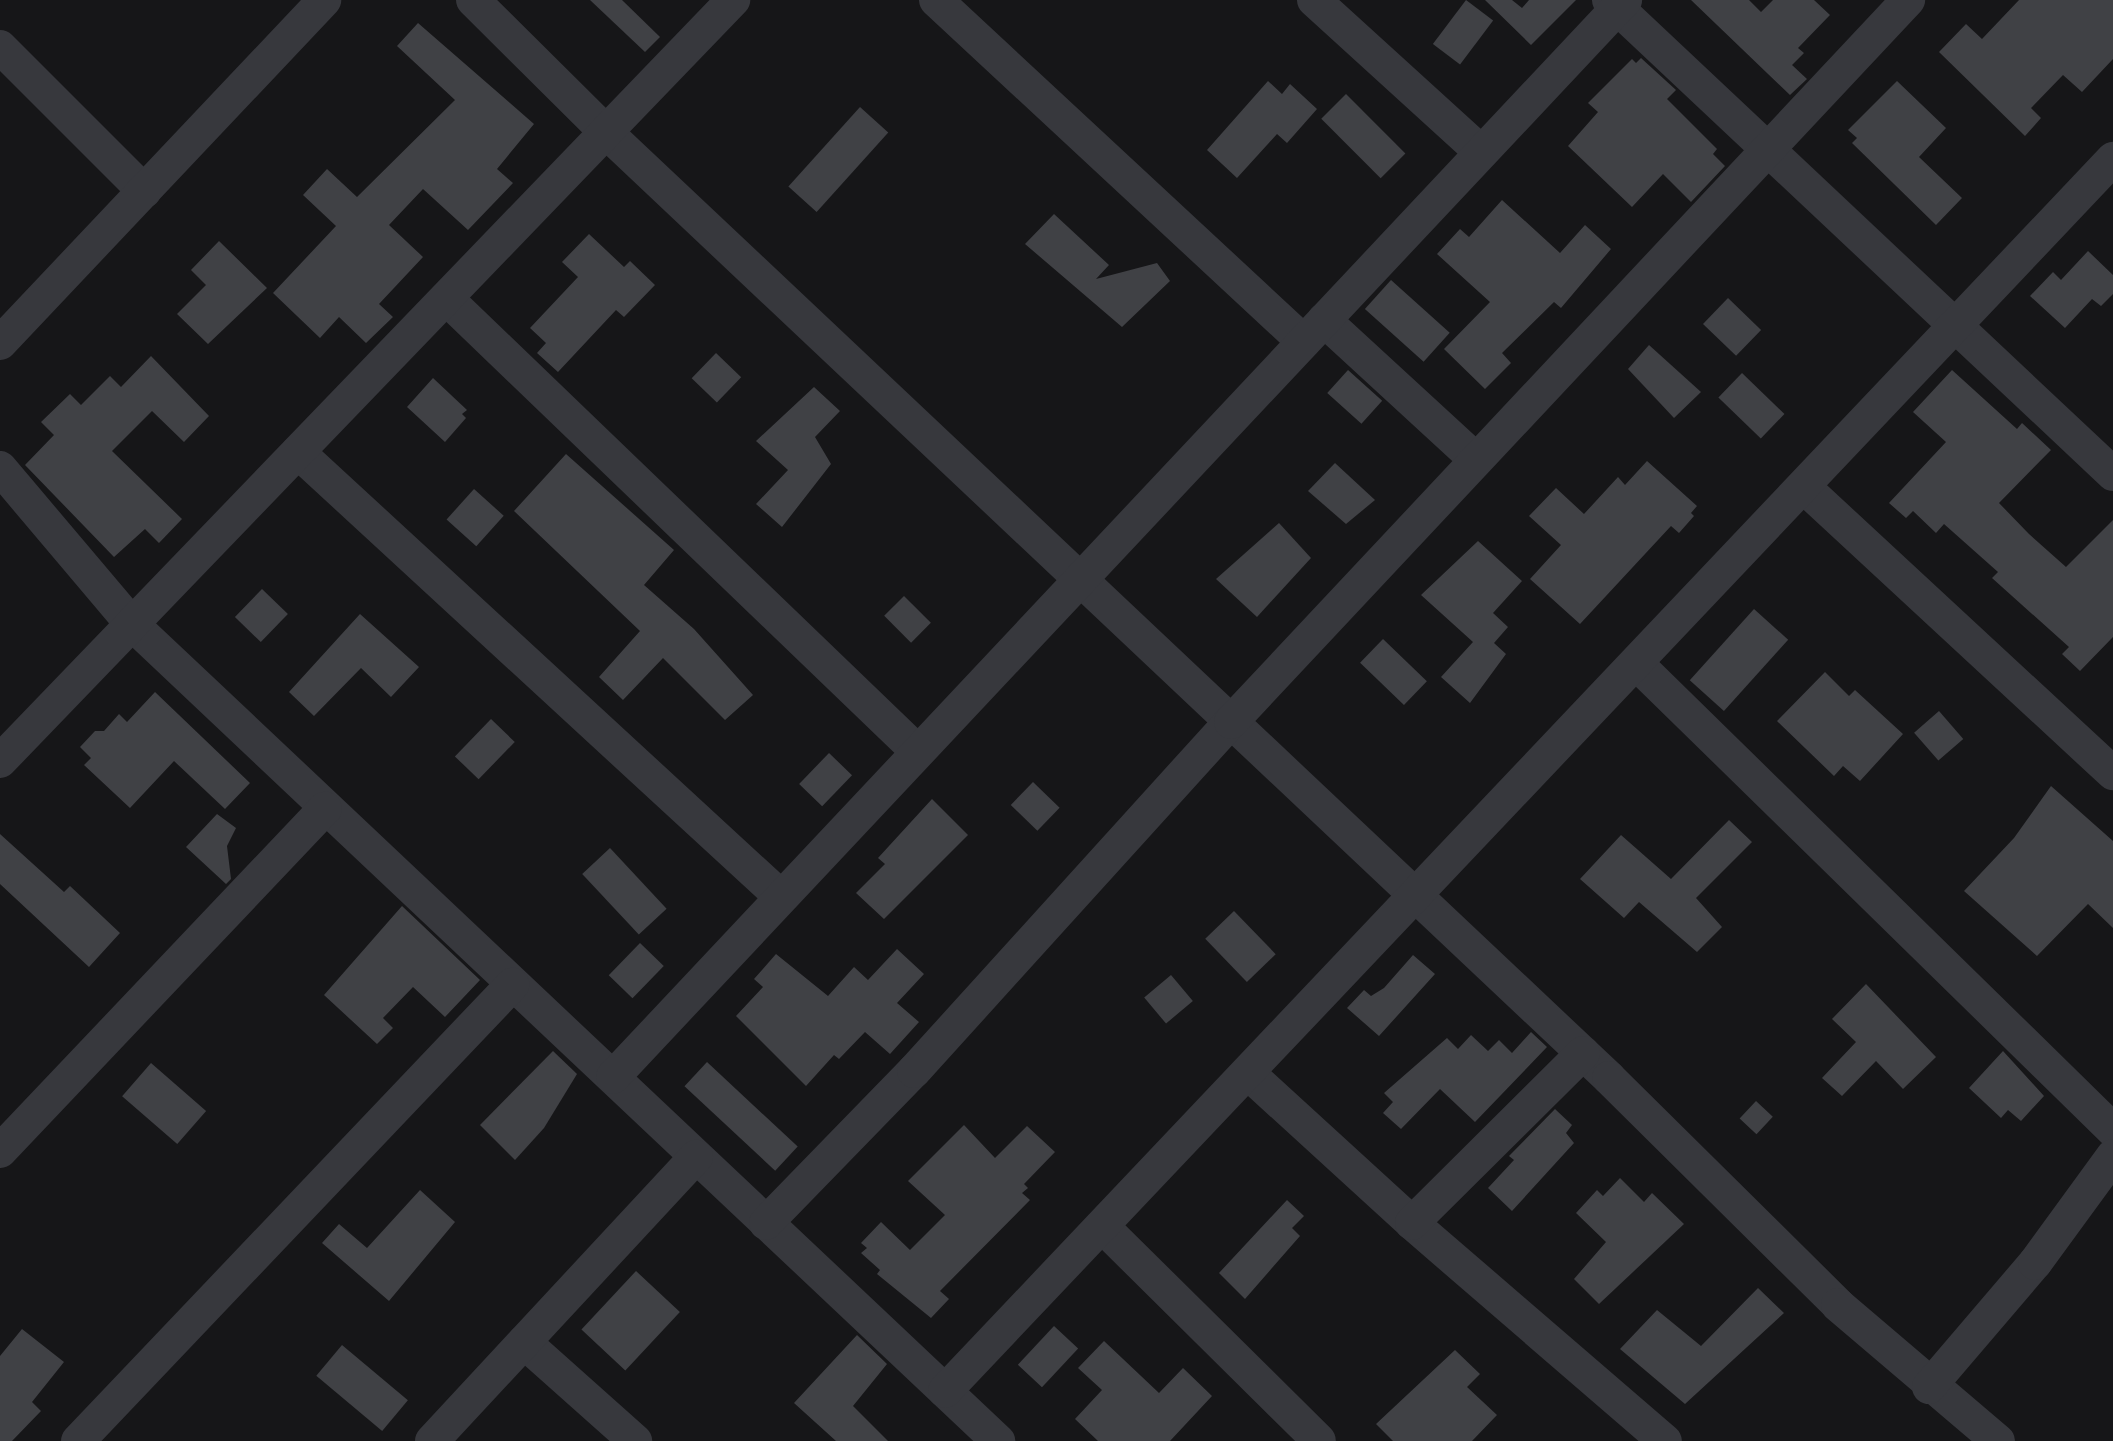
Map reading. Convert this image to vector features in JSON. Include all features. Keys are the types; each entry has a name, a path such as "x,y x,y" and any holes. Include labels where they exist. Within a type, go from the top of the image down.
{"street":[{"path":"0,343 324,0"},
{"path":"473,0 607,133 1583,1053 1838,1305 1929,1387 1998,1441"},
{"path":"0,761 733,0"},
{"path":"936,0 1314,331 1475,459"},
{"path":"1314,0 1481,152"},
{"path":"766,1223 914,1071 1475,459 1770,151 1908,0"},
{"path":"613,1077 779,895 1314,331 1617,3 2113,474"},
{"path":"0,47 144,191"},
{"path":"945,1391 1805,488 2113,159"},
{"path":"447,299 916,750"},
{"path":"298,452 779,895"},
{"path":"0,468 132,624 998,1441"},
{"path":"1805,488 2113,773"},
{"path":"1636,663 2113,1130"},
{"path":"0,1151 325,809"},
{"path":"78,1441 512,985"},
{"path":"1412,1223 1583,1053"},
{"path":"1248,1073 1412,1223 1665,1441"},
{"path":"1929,1387 2035,1263 2113,1156"},
{"path":"432,1441 696,1157"},
{"path":"1102,1226 1319,1441"},
{"path":"524,1342 635,1441"}],"building":[{"path":"590,0 622,0 660,37 645,52"},
{"path":"1466,0 1493,20 1460,64 1433,44"},
{"path":"1485,0 1512,0 1522,8 1529,0 1576,0 1531,45"},
{"path":"1691,0 1749,0 1761,12 1773,0 1814,0 1830,15 1798,48 1804,53 1792,65 1807,79 1790,95"},
{"path":"2019,0 2113,0 2113,59 2082,92 2063,75 2031,108 2041,118 2025,136 1939,52 1966,24 1982,39"},
{"path":"418,23 534,124 497,169 513,183 468,230 423,189 389,225 423,257 379,304 393,317 366,343 339,317 320,338 273,293 336,226 303,195 327,169 357,197 455,100 397,46"},
{"path":"1641,58 1676,90 1667,99 1717,149 1713,154 1725,166 1691,202 1663,174 1632,207 1568,146 1598,112 1588,103 1632,59 1636,63"},
{"path":"1268,81 1282,94 1290,84 1317,109 1287,143 1277,134 1237,178 1207,150"},
{"path":"1897,81 1946,128 1919,157 1962,198 1936,225 1852,143 1857,138 1848,130"},
{"path":"1346,94 1405,153 1381,178 1321,119"},
{"path":"860,107 888,132 817,212 788,187"},
{"path":"1502,200 1560,253 1585,225 1611,249 1561,308 1554,302 1502,353 1511,363 1485,389 1444,349 1490,302 1437,254 1460,229 1469,237"},
{"path":"1054,214 1109,265 1096,279 1157,263 1170,281 1122,327 1025,244"},
{"path":"589,234 624,267 630,261 655,285 624,317 616,310 558,372 537,353 546,343 530,328 578,277 562,262"},
{"path":"219,241 267,288 208,344 177,314 206,285 191,270"},
{"path":"2088,251 2113,275 2113,294 2101,306 2092,299 2065,328 2030,296 2053,272 2061,280"},
{"path":"1391,280 1450,333 1424,362 1365,309"},
{"path":"1728,298 1761,330 1736,356 1703,324"},
{"path":"1649,345 1701,392 1674,418 1628,369"},
{"path":"716,353 741,377 717,402 692,378"},
{"path":"151,356 209,416 184,442 152,411 112,451 182,519 159,543 145,529 114,557 25,465 54,435 41,422 70,394 81,405 110,376 121,387"},
{"path":"1348,370 1382,401 1361,424 1327,393"},
{"path":"1952,370 2017,429 2022,423 2051,450 1999,503 2029,534 2066,567 2113,520 2113,637 2080,671 2062,654 2069,647 1992,578 1998,572 1944,524 1936,533 1913,511 1906,518 1889,503 1946,442 1913,412"},
{"path":"1742,373 1784,414 1761,438 1718,397"},
{"path":"433,378 467,410 462,414 466,418 445,442 407,407"},
{"path":"814,387 840,411 815,437 831,464 782,527 756,504 788,470 756,441"},
{"path":"566,454 674,550 644,585 694,629 753,695 725,720 663,658 623,700 599,677 640,631 514,511"},
{"path":"1647,461 1697,506 1691,513 1694,516 1679,533 1671,526 1580,624 1530,579 1561,545 1529,516 1556,488 1584,514 1618,477 1625,485"},
{"path":"1335,463 1375,500 1346,524 1308,491"},
{"path":"474,489 504,516 476,546 447,519"},
{"path":"1279,523 1311,558 1257,617 1216,579"},
{"path":"1478,541 1522,581 1493,613 1508,627 1494,643 1506,654 1470,703 1441,677 1473,642 1421,595"},
{"path":"262,589 288,614 261,642 235,617"},
{"path":"904,596 931,623 911,643 884,616"},
{"path":"1754,609 1788,640 1724,711 1690,680"},
{"path":"360,614 419,667 391,697 361,668 314,716 289,692"},
{"path":"1383,639 1427,681 1404,705 1360,663"},
{"path":"1825,672 1849,696 1855,690 1903,734 1860,781 1843,766 1834,776 1777,721"},
{"path":"155,692 250,783 225,809 174,761 130,808 84,765 91,758 80,747 95,731 104,731 119,714 127,722"},
{"path":"1939,711 1963,739 1938,761 1914,733"},
{"path":"491,719 515,742 479,779 455,756"},
{"path":"829,753 852,775 822,806 799,784"},
{"path":"1033,782 1060,808 1037,831 1011,805"},
{"path":"2051,786 2113,841 2113,928 2088,904 2037,956 1964,891 2014,838"},
{"path":"932,799 968,835 884,919 856,893 885,864 878,858"},
{"path":"217,814 236,828 227,846 231,879 226,884 186,847"},
{"path":"1729,820 1752,842 1696,898 1722,927 1697,952 1639,902 1624,918 1580,879 1621,835 1671,879"},
{"path":"0,834 64,892 70,886 120,933 89,967 0,884"},
{"path":"610,848 667,909 639,935 582,874"},
{"path":"402,906 480,980 445,1017 413,987 383,1018 393,1028 377,1044 324,995"},
{"path":"1234,911 1276,954 1247,982 1205,939"},
{"path":"640,943 664,966 632,998 609,975"},
{"path":"897,949 924,974 897,1003 919,1022 890,1054 865,1032 839,1059 834,1055 806,1086 736,1016 763,987 754,979 776,954 828,996 854,967 868,980"},
{"path":"1413,955 1435,974 1379,1036 1347,1008 1364,990 1371,996 1384,988"},
{"path":"1171,975 1193,1001 1166,1024 1144,997"},
{"path":"1866,984 1936,1057 1903,1089 1876,1061 1842,1096 1822,1078 1856,1042 1832,1019"},
{"path":"1531,1032 1547,1047 1475,1122 1440,1089 1401,1129 1383,1113 1393,1102 1384,1093 1447,1038 1458,1049 1471,1035 1488,1051 1499,1040 1512,1053"},
{"path":"553,1051 577,1074 544,1128 515,1160 480,1125"},
{"path":"2003,1051 2044,1096 2021,1121 2008,1110 2001,1118 1969,1088"},
{"path":"707,1062 798,1147 775,1171 684,1086"},
{"path":"151,1063 206,1111 177,1144 122,1096"},
{"path":"1756,1101 1773,1117 1756,1134 1740,1119"},
{"path":"1555,1109 1572,1125 1566,1133 1574,1143 1512,1211 1488,1188 1514,1160 1509,1156"},
{"path":"964,1125 995,1158 1027,1126 1055,1152 1024,1184 1028,1188 1022,1193 1030,1200 940,1291 949,1299 931,1318 877,1274 880,1270 861,1253 867,1248 861,1243 881,1222 910,1250 945,1215 908,1181"},
{"path":"1620,1178 1644,1202 1652,1193 1684,1224 1599,1304 1574,1279 1606,1242 1576,1213 1597,1190 1603,1196"},
{"path":"420,1190 455,1222 389,1301 322,1243 339,1224 367,1248"},
{"path":"1287,1200 1304,1216 1292,1228 1300,1236 1245,1299 1219,1273"},
{"path":"636,1271 680,1312 625,1370 581,1330"},
{"path":"1758,1288 1784,1313 1685,1404 1620,1349 1657,1310 1701,1346"},
{"path":"1054,1326 1078,1349 1042,1387 1018,1365"},
{"path":"22,1329 64,1362 32,1402 41,1411 12,1441 0,1441 0,1356"},
{"path":"857,1335 887,1364 853,1406 888,1441 836,1441 794,1403"},
{"path":"1104,1341 1159,1393 1183,1368 1212,1396 1170,1441 1098,1441 1075,1419 1102,1390 1078,1368"},
{"path":"342,1345 408,1400 382,1431 316,1376"},
{"path":"1455,1350 1480,1374 1467,1387 1497,1415 1472,1441 1393,1441 1376,1424"}]}
